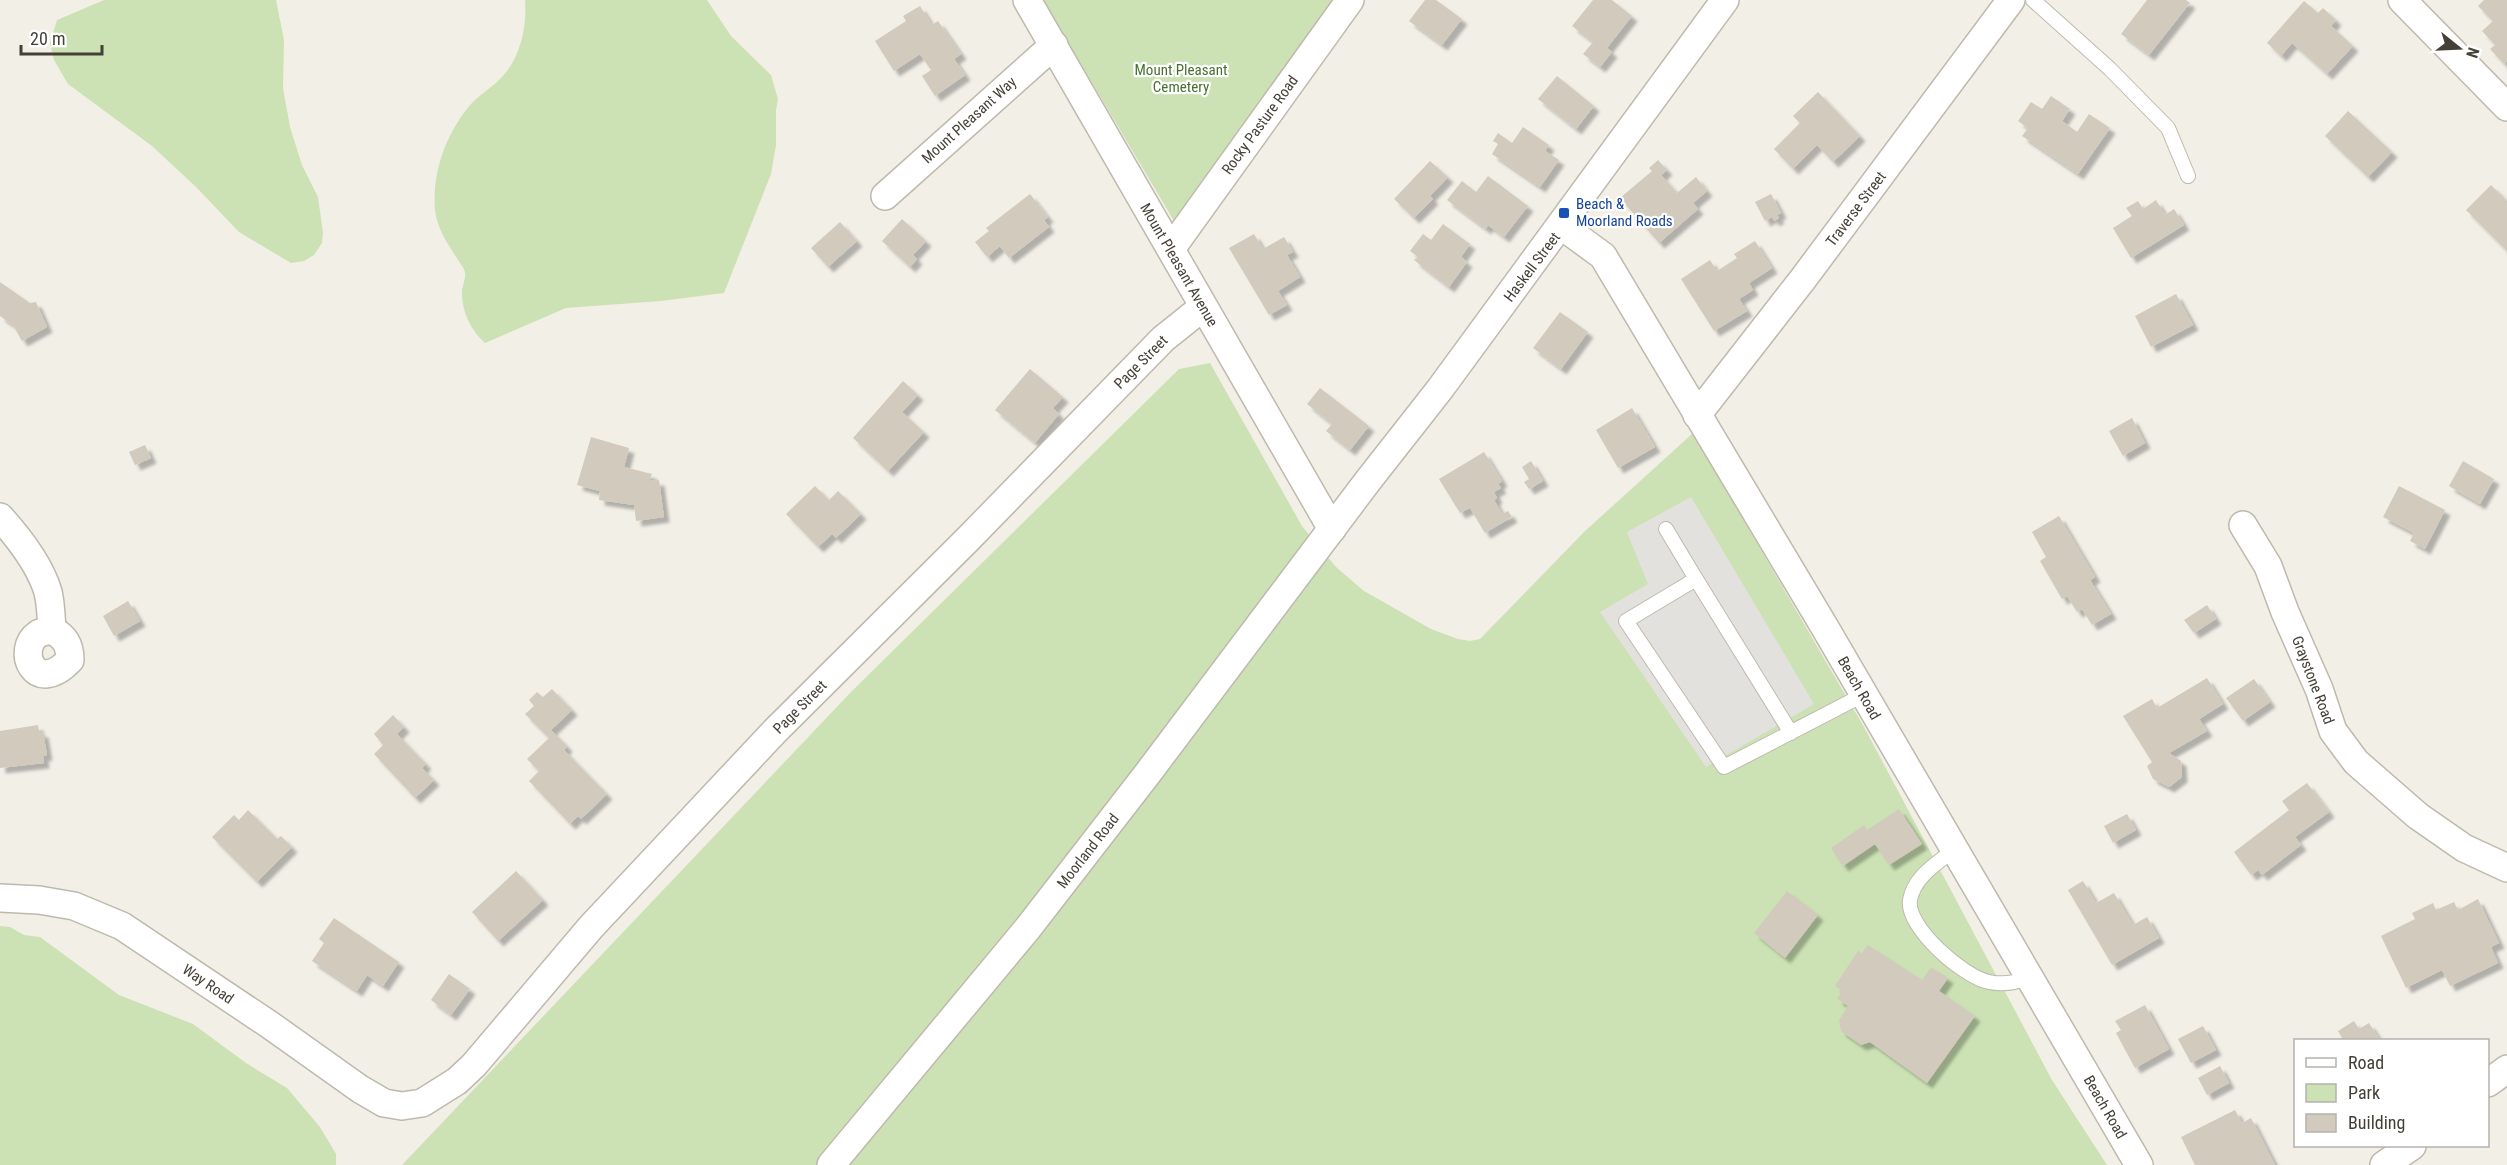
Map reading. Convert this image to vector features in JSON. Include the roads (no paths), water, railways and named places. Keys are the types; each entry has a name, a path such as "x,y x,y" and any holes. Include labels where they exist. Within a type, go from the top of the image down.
{"street":[{"name":"Mount Pleasant Avenue","path":"1027,0 1332,529"},
{"name":"Rocky Pasture Road","path":"1171,249 1350,0"},
{"name":"Haskell Street","path":"1332,529 1562,226 1725,0"},
{"name":"Traverse Street","path":"1697,415 1803,279 2011,0"},
{"path":"2402,0 2507,106"},
{"name":"Mount Pleasant Way","path":"885,196 1054,45"},
{"name":"Beach Road","path":"1562,226 1603,256 2139,1165"},
{"name":"Page Street","path":"402,1106 433,1098 457,1081 474,1065 591,927 775,731 968,539 1162,339 1203,307"},
{"path":"0,517 27,550 44,582 50,604 52,630"},
{"name":"Graystone Road","path":"2243,525 2268,566 2285,612 2319,689 2333,731 2356,762 2418,816 2464,848 2507,868"},
{"name":"Moorland Road","path":"831,1165 1028,928 1332,529"},
{"name":"Way Road","path":"0,898 56,902 106,918 270,1025 373,1098 402,1106"},
{"path":"2489,1082 2507,1069"},
{"path":"2384,1165 2411,1147"}],"lane":[{"path":"2033,0 2110,69 2168,128 2188,176"},
{"path":"1666,529 1791,733"},
{"path":"1696,579 1626,621 1724,768 1863,694"},
{"path":"1954,850 1922,876 1910,900 1910,913 1947,957 1977,978 1990,983 2015,984 2029,977"}],"place":[{"name":"Beach & Moorland Roads","path":"1564,213"}],"park label":[{"name":"Mount Pleasant Cemetery","path":"1181,78"}]}
